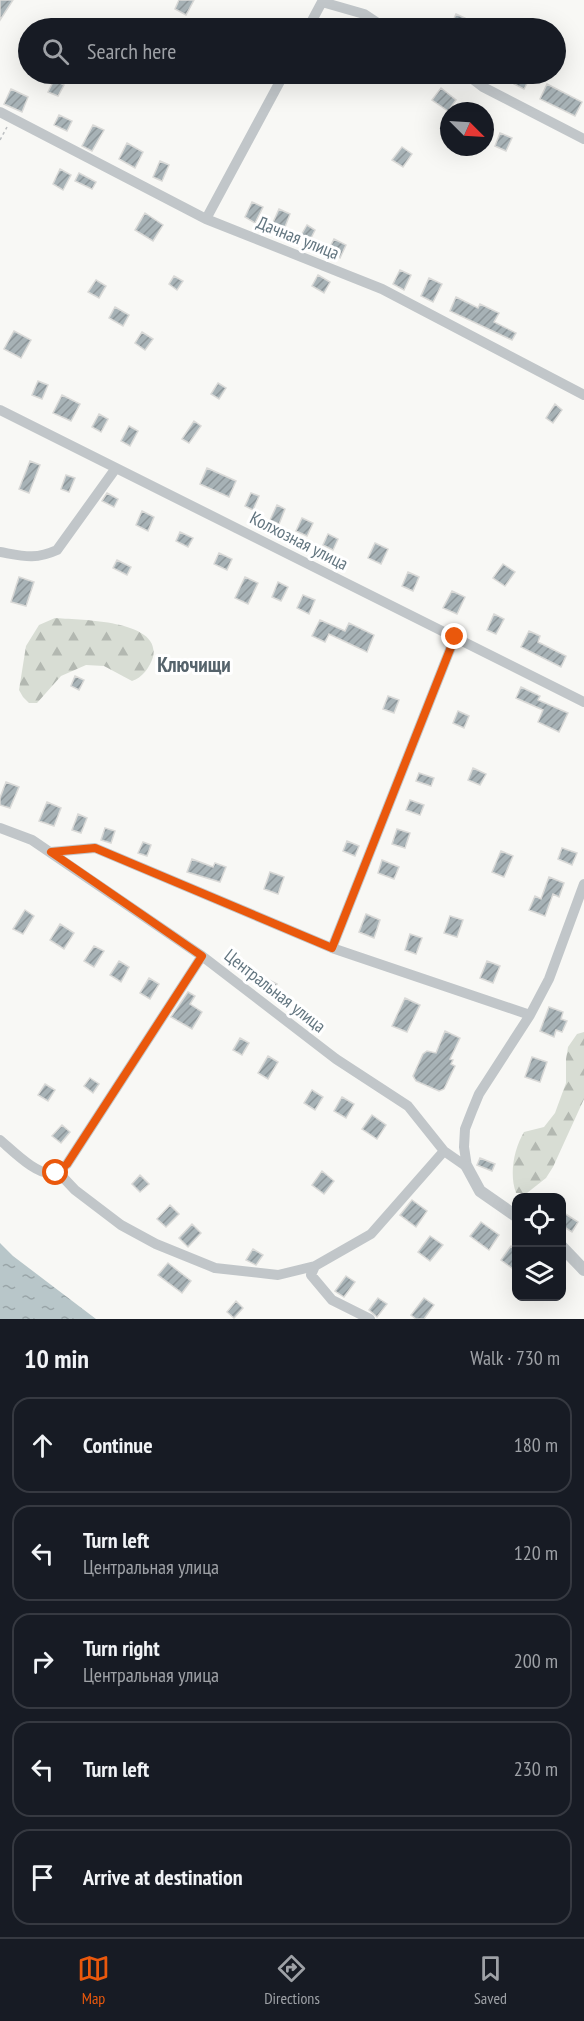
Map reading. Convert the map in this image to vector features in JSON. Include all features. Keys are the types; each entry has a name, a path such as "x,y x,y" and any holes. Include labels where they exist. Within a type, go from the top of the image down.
{"street":[{"path":"313,18 322,1 370,18"},
{"path":"206,219 279,84"},
{"path":"479,84 584,139"},
{"name":"Дачная улица","path":"0,112 206,219 382,289 584,395"},
{"name":"Колхозная улица","path":"0,410 584,702"},
{"path":"0,552 32,558 45,556 57,550 116,468"},
{"path":"332,948 455,637"},
{"name":"Центральная улица","path":"0,828 32,840 51,852 202,956 336,1059 408,1106 444,1151 467,1167"},
{"path":"51,852 95,848 332,948 530,1015"},
{"path":"512,1213 480,1191 467,1167 464,1147 465,1129 479,1094 530,1015 549,979 584,884"},
{"path":"0,1140 35,1168 45,1173 57,1172 67,1164 202,956"},
{"path":"57,1172 75,1190 121,1225 156,1244 215,1268 278,1275 315,1266 371,1234 444,1151"},
{"path":"566,1252 584,1270"},
{"path":"315,1266 311,1275 332,1300 370,1319"}],"path":[{"path":"0,140 12,118"}],"green space":[{"path":"55,618 98,621 132,628 145,635 152,644 152,661 142,675 132,681 104,666 86,665 61,676 37,703 29,703 19,690 26,646 39,625"},
{"path":"584,1032 584,1099 546,1178 527,1193 516,1193 513,1170 520,1139 524,1132 544,1127 555,1113 566,1083 568,1047 577,1034"}],"water":[{"path":"0,1243 13,1256 96,1319 0,1319"}],"building":[{"path":"0,0 13,0 0,20"},
{"path":"179,0 194,0 186,15 175,9"},
{"path":"52,84 64,85 58,96 48,92"},
{"path":"514,84 527,84 524,89"},
{"path":"547,84 582,102 575,116 540,99"},
{"path":"441,88 456,100 455,102 440,102 440,106 432,100"},
{"path":"11,89 28,97 22,112 4,104"},
{"path":"59,115 72,121 67,131 54,125"},
{"path":"93,125 104,130 92,151 82,146"},
{"path":"500,133 512,138 506,151 495,146"},
{"path":"127,143 143,152 135,168 119,159"},
{"path":"402,147 412,154 403,167 392,160"},
{"path":"160,161 169,165 162,181 153,177"},
{"path":"60,169 71,175 63,190 53,184"},
{"path":"79,173 96,182 92,189 75,181"},
{"path":"252,202 263,207 255,223 245,217"},
{"path":"279,209 290,214 283,232 271,227"},
{"path":"145,213 163,225 153,241 135,230"},
{"path":"307,225 315,230 308,244 299,239"},
{"path":"334,239 346,245 340,258 328,251"},
{"path":"400,270 411,275 404,290 393,284"},
{"path":"318,275 330,282 324,293 312,286"},
{"path":"174,276 183,281 177,290 169,284"},
{"path":"429,278 442,284 433,302 421,296"},
{"path":"96,280 106,286 99,298 88,292"},
{"path":"456,297 478,308 480,304 499,313 494,322 516,333 512,340 450,311"},
{"path":"115,307 129,315 123,326 109,318"},
{"path":"14,331 31,340 21,358 4,349"},
{"path":"142,332 153,339 145,350 135,343"},
{"path":"38,381 48,385 42,399 32,395"},
{"path":"218,383 226,388 219,399 211,394"},
{"path":"62,395 80,404 71,421 53,413"},
{"path":"555,404 562,410 553,423 546,418"},
{"path":"99,414 108,419 101,432 92,427"},
{"path":"194,421 201,426 189,443 182,439"},
{"path":"129,426 138,431 130,446 121,441"},
{"path":"30,461 40,465 29,493 19,489"},
{"path":"207,468 236,481 229,497 200,484"},
{"path":"66,475 75,478 69,492 61,489"},
{"path":"107,493 118,499 114,507 102,501"},
{"path":"251,493 259,496 253,510 245,506"},
{"path":"277,505 285,509 279,524 270,520"},
{"path":"142,511 154,517 148,531 136,525"},
{"path":"302,518 313,523 307,536 296,531"},
{"path":"180,532 193,538 188,547 176,541"},
{"path":"328,534 338,539 333,550 323,545"},
{"path":"375,543 388,549 381,564 368,558"},
{"path":"219,553 232,559 227,570 214,564"},
{"path":"117,560 131,567 127,575 113,568"},
{"path":"503,564 515,572 505,586 493,578"},
{"path":"408,572 419,577 413,591 402,586"},
{"path":"19,577 34,582 26,606 11,602"},
{"path":"245,577 258,583 248,604 235,598"},
{"path":"278,582 288,587 281,601 272,597"},
{"path":"452,591 465,597 457,614 443,608"},
{"path":"303,595 315,600 309,614 297,608"},
{"path":"494,614 504,619 496,634 487,630"},
{"path":"320,620 345,631 349,623 374,635 367,652 329,634 325,642 312,636"},
{"path":"529,631 540,636 538,642 566,656 561,667 521,647"},
{"path":"75,676 84,680 79,690 71,686"},
{"path":"521,687 540,696 538,700 568,713 559,732 538,722 543,710 516,698"},
{"path":"388,696 399,700 394,713 383,709"},
{"path":"458,711 469,716 464,728 453,723"},
{"path":"473,768 486,774 480,785 468,780"},
{"path":"419,773 434,778 431,786 416,781"},
{"path":"6,782 19,787 10,808 0,805"},
{"path":"410,800 424,805 420,815 406,810"},
{"path":"47,802 61,808 54,826 39,821"},
{"path":"78,814 87,818 81,833 72,830"},
{"path":"105,828 115,831 111,843 101,840"},
{"path":"397,829 410,833 405,848 392,844"},
{"path":"347,841 359,846 355,856 343,851"},
{"path":"143,842 151,845 147,856 138,853"},
{"path":"562,848 577,853 572,865 558,859"},
{"path":"501,851 513,856 504,877 492,872"},
{"path":"192,859 213,867 215,863 226,867 220,882 187,872"},
{"path":"382,860 399,867 394,879 378,873"},
{"path":"270,872 284,877 278,894 264,889"},
{"path":"549,877 564,883 559,897 553,894 545,916 529,910 535,896 541,899"},
{"path":"25,910 34,916 23,934 13,929"},
{"path":"366,914 380,920 374,938 359,932"},
{"path":"450,916 463,920 457,937 444,933"},
{"path":"60,924 74,933 64,949 50,940"},
{"path":"410,934 422,938 416,954 405,950"},
{"path":"94,946 104,951 94,967 84,961"},
{"path":"119,961 129,967 121,982 110,975"},
{"path":"487,961 500,966 493,983 480,978"},
{"path":"149,978 159,984 150,999 140,993"},
{"path":"267,979 277,984 270,995 261,990"},
{"path":"188,992 195,996 190,1004 202,1012 192,1029 171,1017"},
{"path":"405,998 420,1005 407,1032 392,1026"},
{"path":"549,1007 563,1012 561,1019 567,1021 562,1032 556,1030 554,1037 540,1031"},
{"path":"445,1031 460,1038 450,1059 453,1060 451,1064 455,1066 444,1089 439,1091 416,1081 413,1076 423,1054 427,1051 436,1053"},
{"path":"240,1038 249,1043 242,1055 233,1050"},
{"path":"268,1056 278,1062 268,1079 258,1073"},
{"path":"532,1057 547,1062 540,1082 525,1077"},
{"path":"90,1078 99,1084 93,1093 84,1086"},
{"path":"45,1084 55,1090 48,1101 38,1095"},
{"path":"312,1090 323,1097 315,1110 304,1103"},
{"path":"342,1097 354,1104 346,1118 334,1111"},
{"path":"372,1115 386,1125 377,1139 362,1129"},
{"path":"62,1125 70,1132 61,1143 52,1136"},
{"path":"480,1158 495,1164 492,1171 477,1165"},
{"path":"322,1171 334,1181 324,1194 312,1185"},
{"path":"140,1175 149,1184 140,1192 132,1184"},
{"path":"412,1200 427,1211 416,1227 400,1215"},
{"path":"170,1205 179,1214 166,1227 157,1219"},
{"path":"566,1214 578,1222 572,1232 566,1228"},
{"path":"481,1222 499,1235 489,1250 470,1236"},
{"path":"192,1224 201,1233 188,1247 179,1238"},
{"path":"430,1236 443,1245 430,1261 418,1252"},
{"path":"511,1246 512,1268 501,1260"},
{"path":"253,1249 263,1255 256,1265 246,1260"},
{"path":"168,1263 191,1281 182,1293 158,1275"},
{"path":"346,1276 355,1282 344,1297 335,1291"},
{"path":"378,1298 387,1304 377,1317 369,1310"},
{"path":"424,1298 434,1305 424,1319 416,1319 411,1315"},
{"path":"236,1301 243,1308 234,1318 227,1312"}],"district":[{"name":"Ключищи","path":"194,665"}],"route":[{"path":"56,1173 67,1164 202,956 51,852 95,848 332,948 455,637"}]}
